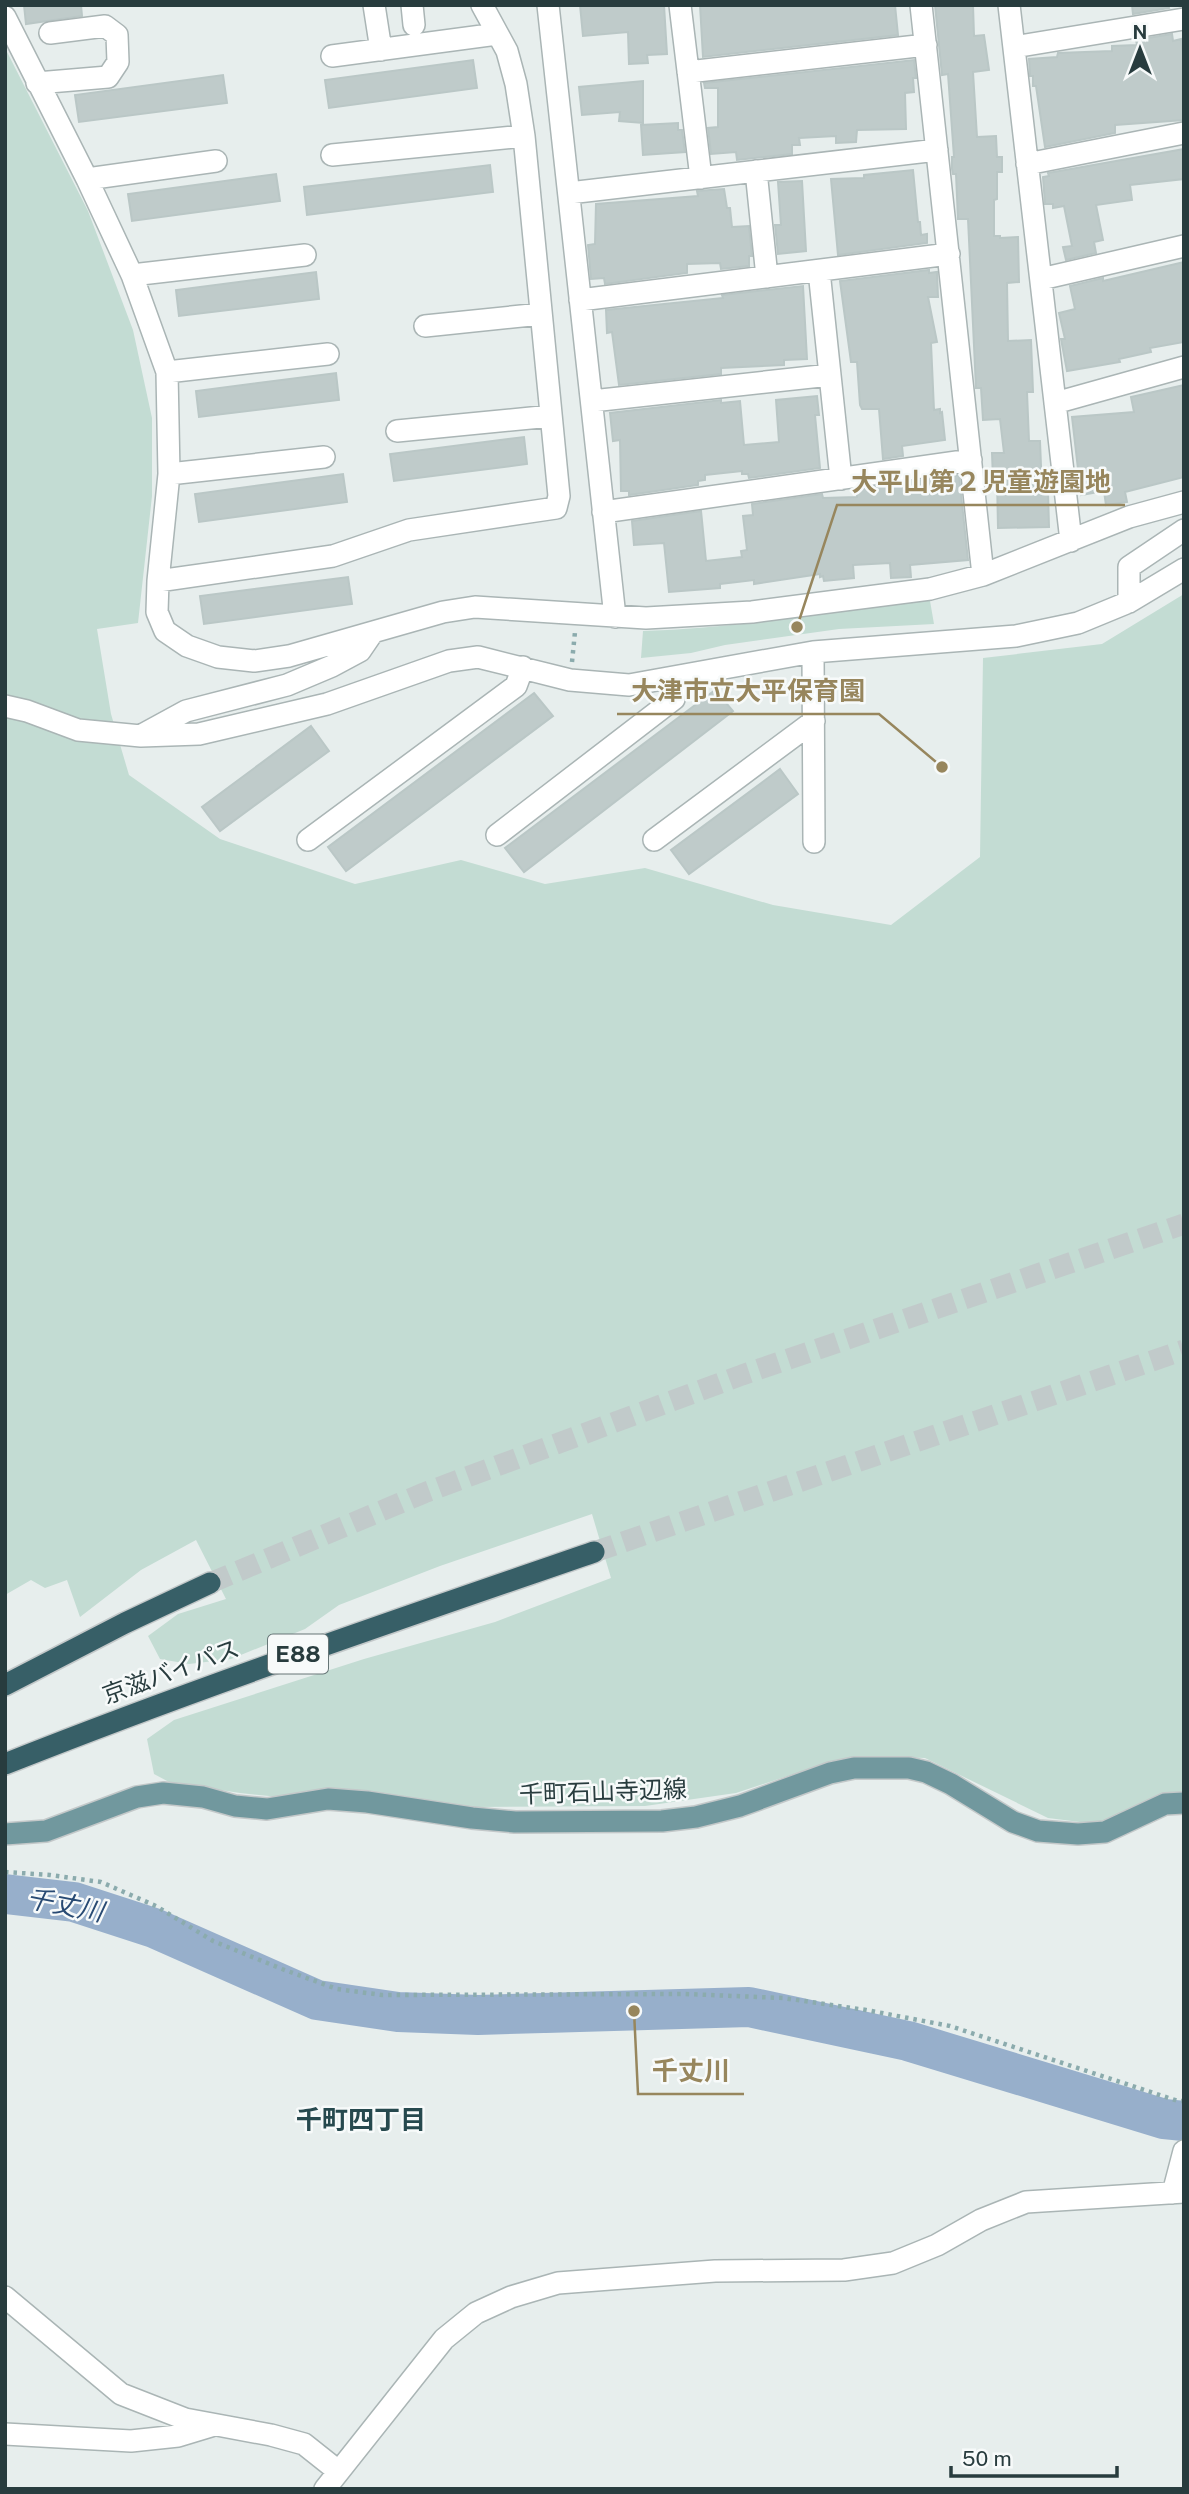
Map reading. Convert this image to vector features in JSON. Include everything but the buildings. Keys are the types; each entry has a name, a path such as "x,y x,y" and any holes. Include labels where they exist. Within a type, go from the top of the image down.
{"highway":[{"name":"京滋バイパス","path":"5,1764 276,1662 594,1552"},
{"path":"5,1685 210,1583"}],"main road":[{"name":"千町石山寺辺線","path":"5,1833 46,1831 137,1797 163,1793 203,1797 235,1806 267,1809 328,1799 514,1822 662,1821 696,1817 740,1806 830,1773 854,1768 909,1768 926,1772 1013,1822 1038,1831 1079,1834 1105,1832 1165,1804 1184,1802"}],"street":[{"path":"374,5 381,50"},
{"path":"158,581 333,556 409,530 556,508 559,496 524,136 516,85 507,51 482,5"},
{"path":"548,5 615,618"},
{"path":"680,5 701,178"},
{"path":"922,5 984,575"},
{"path":"1009,5 1071,541"},
{"path":"5,17 132,275 167,372 169,474 157,612 165,631 187,646 218,657 254,661 289,656 443,612 475,607 615,618 691,617 752,612 930,589 984,575 1129,517 1184,502"},
{"path":"1014,47 1184,19"},
{"path":"37,83 107,77 118,62 117,35 105,26 50,33"},
{"path":"332,56 497,34"},
{"path":"688,72 926,45"},
{"path":"1027,164 1184,133"},
{"path":"331,155 524,136"},
{"path":"569,193 937,150"},
{"path":"87,179 216,162"},
{"path":"756,172 767,277"},
{"path":"1041,279 1184,246"},
{"path":"580,300 948,254"},
{"path":"132,275 304,256"},
{"path":"819,271 841,478"},
{"path":"425,326 541,314"},
{"path":"167,372 328,354"},
{"path":"1055,403 1184,368"},
{"path":"592,401 830,374"},
{"path":"397,431 551,416"},
{"path":"169,474 324,457"},
{"path":"603,512 971,460"},
{"path":"1129,602 1129,567 1184,530"},
{"path":"5,706 27,711 78,730 141,736 199,734 268,719 327,704 449,661 478,657 570,680 629,685 813,652 1016,636 1079,623 1129,602 1184,569"},
{"path":"141,736 186,711 287,685 332,666 360,651 373,632"},
{"path":"813,652 814,842"},
{"path":"308,840 516,686 523,667"},
{"path":"497,835 674,699 676,678"},
{"path":"654,840 814,721"},
{"path":"325,2489 443,2339 476,2313 511,2297 558,2283 715,2271 844,2270 893,2263 937,2245 981,2220 1026,2202 1178,2192 1184,2151"},
{"path":"5,2297 121,2394 185,2419 304,2444 338,2471"},
{"path":"5,2434 131,2441 178,2436 214,2425"}],"path":[{"path":"570,680 577,614"},
{"path":"5,1872 101,1882 156,1906 214,1941 337,1989 382,1995 684,1994 783,1998 950,2026 1184,2101"}],"green space":[{"path":"5,48 88,211 133,330 152,418 152,496 138,623 97,629 111,714 129,775 220,839 355,884 461,860 545,884 645,868 773,905 891,925 980,857 983,658 1102,644 1184,594 1184,1797 1149,1799 1096,1824 1048,1818 925,1758 864,1756 803,1771 736,1793 645,1806 474,1807 360,1791 279,1797 169,1782 154,1774 147,1739 174,1720 364,1659 495,1622 611,1578 592,1514 440,1566 339,1605 305,1629 231,1659 189,1664 160,1659 148,1636 178,1614 226,1599 196,1540 141,1570 80,1617 67,1580 45,1588 31,1580 5,1595"},
{"path":"929,595 934,624 839,629 725,645 691,653 641,658 643,631 787,619"}],"waterway":[{"name":"千丈川","path":"5,1894 74,1902 154,1928 317,2000 398,2012 478,2015 749,2007 908,2041 1164,2119 1184,2121"}],"tunnel":[{"path":"210,1583 424,1493 742,1375 1184,1224"},
{"path":"594,1552 1184,1350"}],"place":[{"name":"大平山第２児童遊園地","path":"797,627"},
{"name":"大津市立大平保育園","path":"942,767"},
{"name":"千丈川","path":"634,2011"}],"district":[{"name":"千町四丁目","path":"361,2120"}]}
